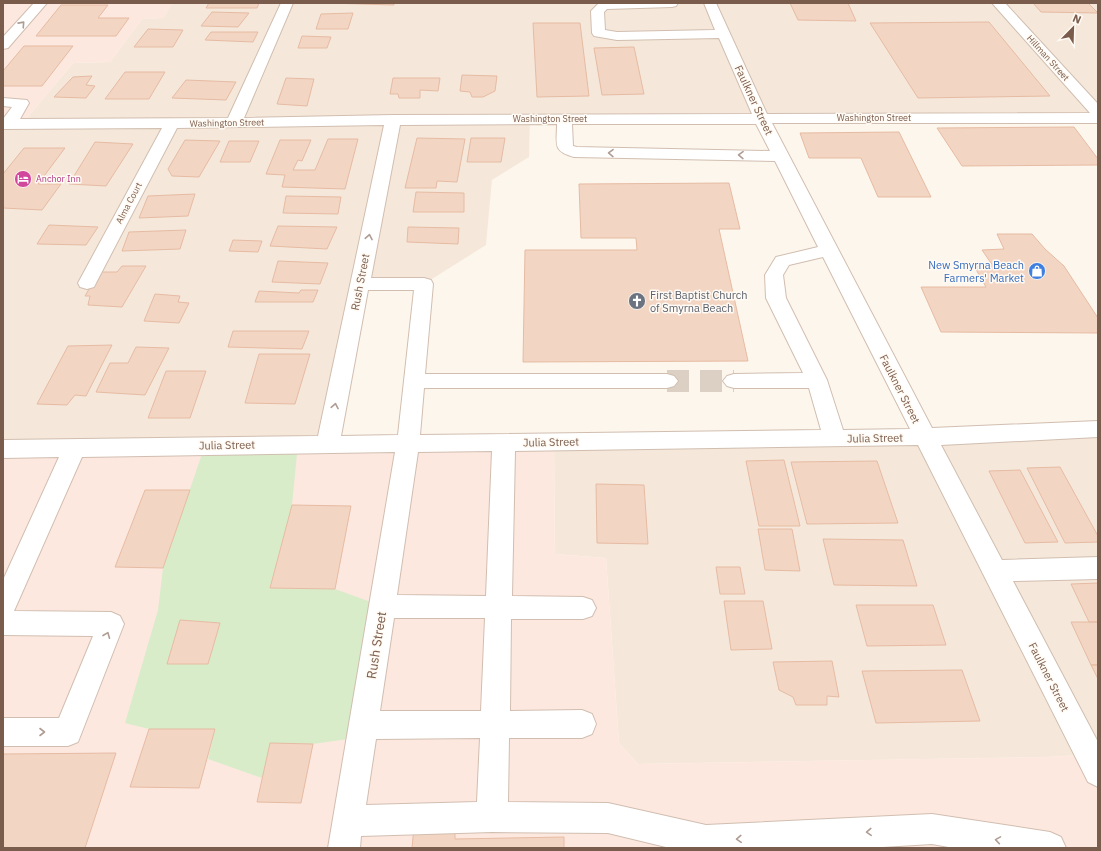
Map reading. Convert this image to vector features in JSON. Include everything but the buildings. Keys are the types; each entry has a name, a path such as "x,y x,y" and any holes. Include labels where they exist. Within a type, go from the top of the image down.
{"street":[{"path":"3,45 41,3"},
{"path":"234,123 287,3"},
{"path":"672,3 604,5 597,11 599,33 617,36 723,34"},
{"name":"Faulkner Street","path":"710,3 761,118 780,156 1098,772"},
{"name":"Hillman Street","path":"998,3 1098,113"},
{"path":"3,102 22,103 6,124"},
{"name":"Washington Street","path":"6,124 564,119 1098,118"},
{"path":"564,119 565,148 574,152 780,156"},
{"name":"Rush Street","path":"328,444 393,120"},
{"name":"Alma Court","path":"87,283 172,123"},
{"path":"829,250 782,262 774,276 776,298 817,380 835,438"},
{"name":"Rush Street","path":"346,834 408,443 424,284 360,284"},
{"path":"734,381 817,380"},
{"path":"414,381 667,381"},
{"name":"Julia Street","path":"3,449 924,437 1098,429"},
{"path":"492,817 504,442"},
{"path":"3,608 75,448"},
{"path":"993,571 1098,568"},
{"path":"382,606 583,608"},
{"path":"3,624 111,624 68,732 3,732"},
{"path":"364,726 582,724"},
{"path":"346,834 492,817 608,818 706,844 932,829 1050,848"}],"shaded area":[{"path":"3,3 172,3 163,18 142,19 110,62 73,63 22,124 9,124 3,132"},
{"path":"172,3 1098,3 1098,118 530,119 529,157 492,180 486,245 424,284 360,285 328,444 3,449 3,132 9,124 22,124 73,63 110,62 142,19 163,18"},
{"path":"1098,429 1098,754 1046,757 638,764 619,743 606,558 555,554 554,442"},
{"path":"554,442 555,554 606,558 619,743 638,764 1046,757 1098,754 1098,848 3,848 3,449"}],"green space":[{"path":"298,444 292,505 270,587 335,589 382,606 362,737 313,744 270,743 262,778 208,759 215,729 149,729 125,723 158,610 163,568 205,445","holes":["180,620 220,623 208,664 167,663"]}],"tunnel":[{"path":"667,381 734,381"}],"place":[{"name":"Anchor Inn","path":"23,179"},
{"name":"New Smyrna Beach Farmers' Market","path":"1037,271"},
{"name":"First Baptist Church of Smyrna Beach","path":"637,301"}]}
